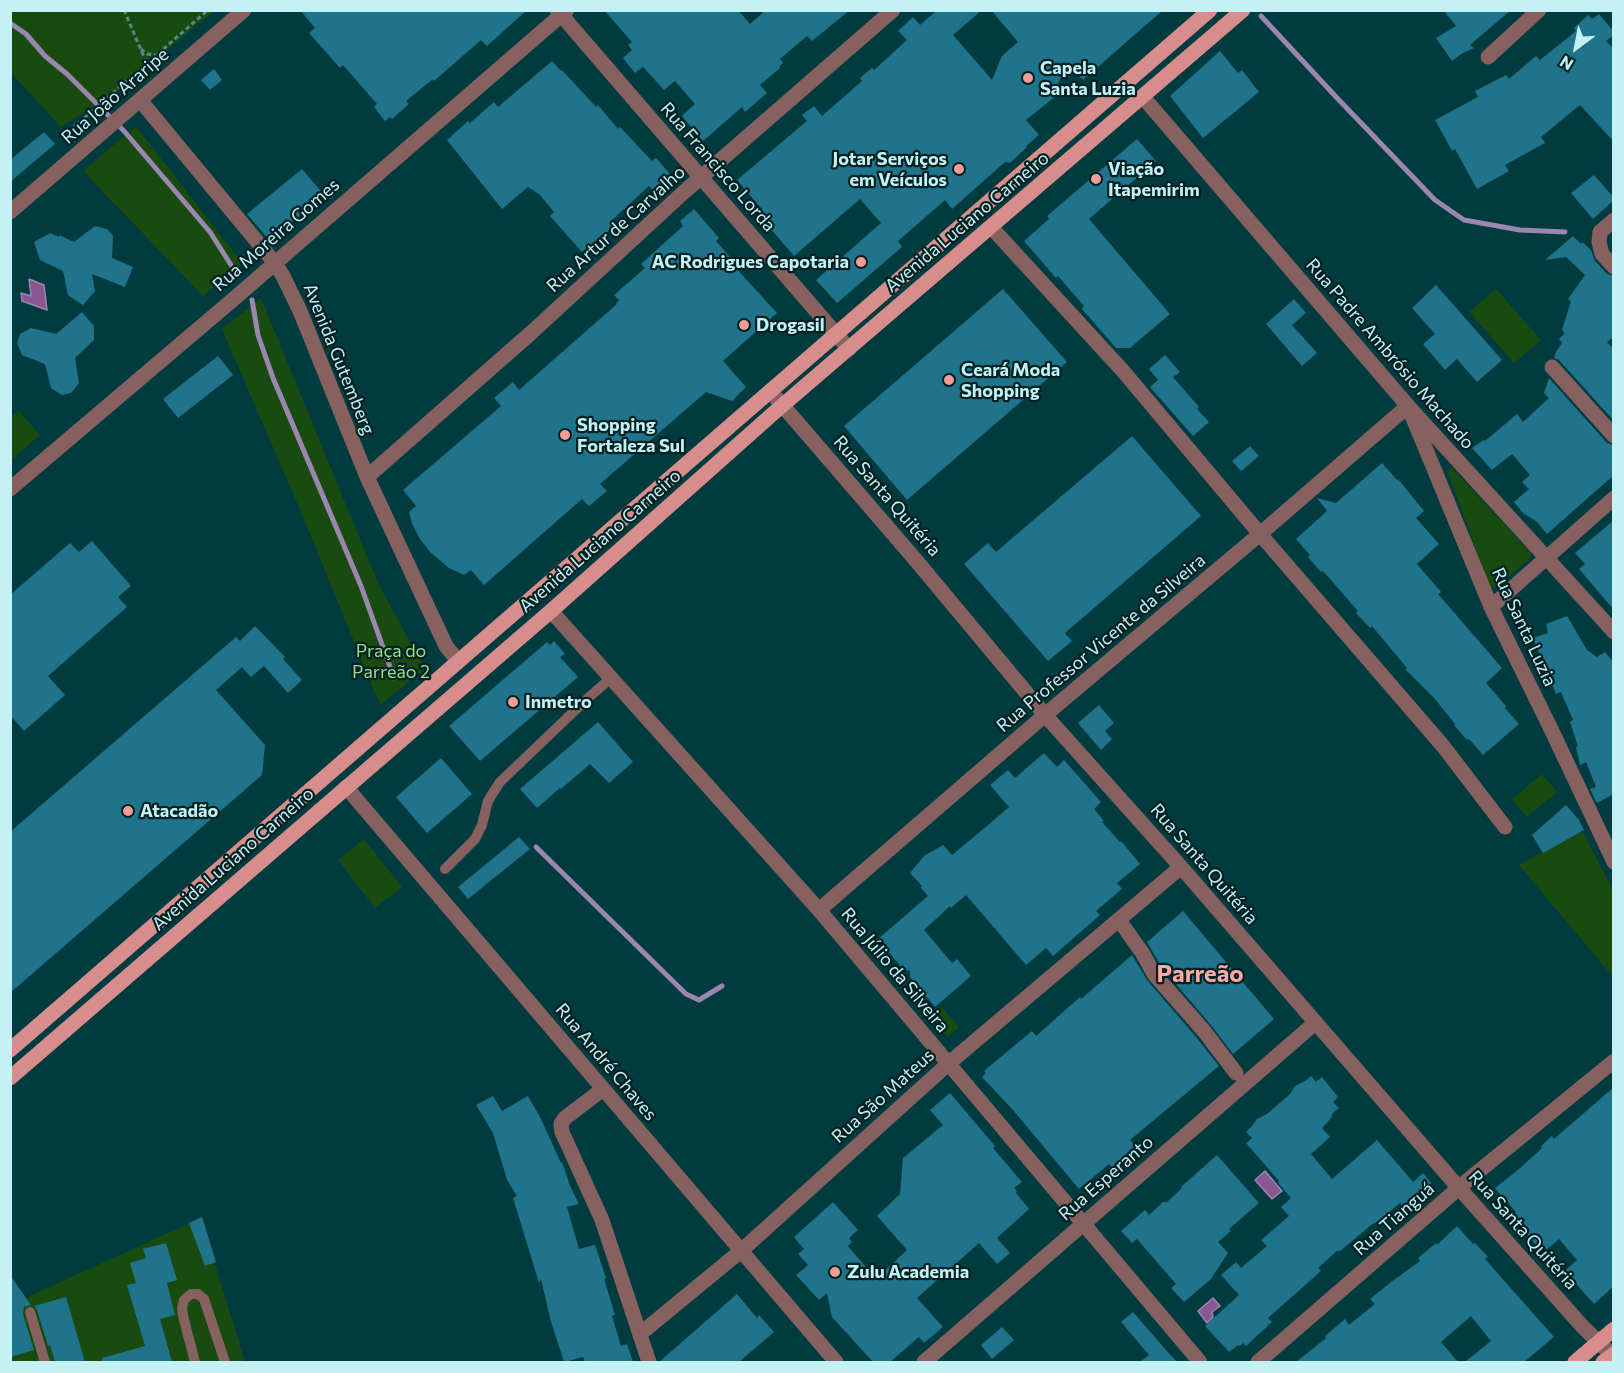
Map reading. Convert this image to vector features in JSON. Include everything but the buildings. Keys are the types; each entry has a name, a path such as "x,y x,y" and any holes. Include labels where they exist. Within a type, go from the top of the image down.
{"main road":[{"name":"Avenida Luciano Carneiro","path":"10,1050 1210,10"},
{"name":"Avenida Luciano Carneiro","path":"10,1077 551,611 783,405 1241,12"},
{"path":"1575,1362 1614,1329"}],"street":[{"name":"Rua João Araripe","path":"10,212 244,10"},
{"name":"Rua Artur de Carvalho","path":"367,477 532,332 701,177 893,10"},
{"path":"1488,57 1539,10"},
{"name":"Rua Francisco Lorda","path":"562,12 849,349"},
{"name":"Rua Moreira Gomes","path":"10,489 236,297 562,12"},
{"name":"Rua Padre Ambrósio Machado","path":"1143,97 1408,406 1614,632"},
{"name":"Avenida Gutemberg","path":"140,100 274,262 283,276 300,311 367,477 446,646 458,661"},
{"path":"1612,221 1600,232 1599,242 1602,254 1614,267"},
{"path":"991,227 1123,371 1443,746 1506,827"},
{"path":"1551,367 1614,436"},
{"name":"Rua Santa Quitéria","path":"771,392 1045,715 1181,867 1459,1188 1611,1357"},
{"name":"Rua Professor Vicente da Silveira","path":"819,910 1408,406"},
{"name":"Rua Santa Luzia","path":"1408,406 1491,607 1614,862"},
{"path":"1491,607 1614,498"},
{"name":"Rua Júlio da Silveira","path":"551,611 819,910 1200,1362"},
{"name":"Rua André Chaves","path":"346,787 837,1362"},
{"name":"Rua São Mateus","path":"640,1334 742,1250 948,1064 1181,867"},
{"path":"1119,920 1155,974 1204,1031 1236,1073"},
{"name":"Rua Esperanto","path":"924,1362 1315,1023"},
{"name":"Rua Tianguá","path":"1258,1362 1459,1188 1614,1061"},
{"path":"603,1089 565,1118 561,1124 562,1132 602,1220 649,1362"}],"lane":[{"path":"445,869 475,839 482,825 488,801 500,782 611,678"},
{"path":"195,1362 182,1308 184,1300 191,1294 198,1294 204,1299 225,1362"},
{"path":"30,1312 45,1362"}],"path":[{"path":"124,10 147,64"},
{"path":"75,155 67,134 208,10"},
{"path":"139,48 147,54 156,55"}],"green space":[{"path":"11,10 214,11 167,50 168,59 61,127 11,73"},
{"path":"136,126 242,263 203,296 83,171"},
{"path":"1496,289 1541,340 1514,363 1469,312"},
{"name":"Praça do Parreão 2","path":"261,298 378,583 425,669 380,705 301,512 222,329"},
{"path":"18,410 40,435 11,460 11,417"},
{"path":"1450,468 1530,552 1531,558 1494,588 1489,586 1448,472"},
{"path":"1542,774 1557,792 1527,817 1512,799"},
{"path":"1582,831 1613,890 1613,977 1519,865"},
{"path":"364,839 402,887 375,908 338,860"},
{"path":"941,1007 959,1027 948,1037 930,1017"},
{"path":"201,1218 245,1362 11,1362 10,1305"}],"shaded area":[{"path":"29,279 44,285 47,310 22,301 21,293 31,296"},
{"path":"1265,1171 1282,1191 1272,1199 1255,1180"},
{"path":"1213,1298 1220,1306 1212,1312 1213,1317 1207,1323 1198,1311"}],"waterway":[{"path":"1261,16 1435,200 1464,220 1520,230 1565,232"},
{"path":"10,23 26,34 45,56 67,74 124,131 210,232 231,265"},
{"path":"252,300 258,335 273,378 361,586 394,678"},
{"path":"536,847 686,994 699,1000 722,986"}],"place":[{"name":"Capela Santa Luzia","path":"1028,78"},
{"name":"Jotar Serviços em Veículos","path":"959,169"},
{"name":"Viação Itapemirim","path":"1096,179"},
{"name":"AC Rodrigues Capotaria","path":"861,262"},
{"name":"Drogasil","path":"744,325"},
{"name":"Ceará Moda Shopping","path":"949,380"},
{"name":"Shopping Fortaleza Sul","path":"565,435"},
{"name":"Inmetro","path":"513,702"},
{"name":"Atacadão","path":"128,811"},
{"name":"Zulu Academia","path":"835,1272"}],"district":[{"name":"Parreão","path":"1200,974"}]}
